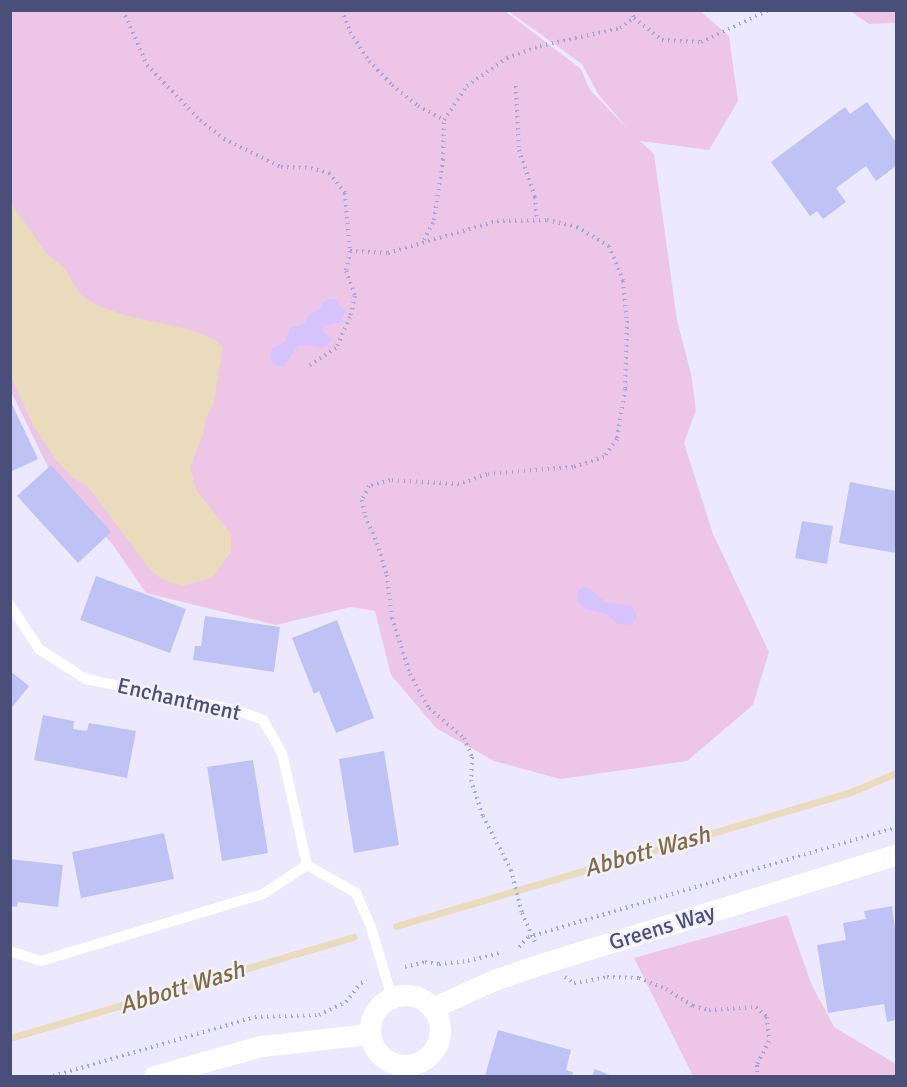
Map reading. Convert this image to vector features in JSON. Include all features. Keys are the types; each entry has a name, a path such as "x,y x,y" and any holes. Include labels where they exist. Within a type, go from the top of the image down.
{"street":[{"name":"Greens Way","path":"432,1008 494,980 544,963 897,855"},
{"path":"413,996 432,1008 440,1027 435,1047 413,1071 379,1054 370,1034 375,1012 382,1003 392,998 413,996"},
{"path":"154,1077 205,1069 261,1046 370,1034"}],"lane":[{"name":"Enchantment","path":"10,605 39,649 86,679 236,710 262,720 282,753 307,865"},
{"path":"10,951 41,961 263,894 307,865 356,893 371,927 392,998"}],"path":[{"path":"123,10 147,65 172,94 224,139 281,167 311,168 330,173 345,194 350,251 346,271 355,296 350,317 336,348 308,367"},
{"path":"342,10 350,32 369,62 418,106 444,120"},
{"path":"631,10 634,18 662,40 701,42 769,10"},
{"path":"424,241 434,220 443,160 444,120 467,86 507,58 540,46 620,28 634,18"},
{"path":"516,86 519,150 535,197 537,220"},
{"path":"350,251 388,253 497,221 537,220 577,227 609,246 623,281 627,321 626,389 617,440 604,457 573,467 487,474 459,484 390,480 369,486 362,500 365,516 377,543 387,575 392,618 410,674 429,708 464,738 472,758 471,780 483,816 511,870 522,913 544,963 574,983 607,976 639,978 666,989 693,1006 709,1010 756,1007 767,1017 769,1041 757,1065 757,1077"},
{"path":"405,967 425,962 439,964 484,958 522,945 528,937 897,827"},
{"path":"53,1077 255,1017 319,1015 346,1002 361,983 367,981"}],"shaded area":[{"path":"11,11 505,11 581,69 590,90 628,129 598,94 582,64 508,11 700,11 729,36 738,101 709,150 640,141 654,154 677,320 691,374 696,410 684,443 713,534 769,652 753,705 687,761 560,779 494,761 436,728 391,675 375,611 351,607 276,625 146,593 113,545 52,475 11,392"},
{"path":"850,11 896,11 896,23 869,24"},
{"path":"10,202 47,254 64,268 80,294 94,304 124,315 191,330 216,340 223,348 213,405 206,418 202,438 190,467 196,490 231,534 231,552 212,578 182,586 162,579 151,571 87,485 73,478 57,461 34,427 11,377"},
{"path":"787,915 811,983 834,1027 896,1064 896,1076 693,1076 634,958"}],"sand":[{"path":"336,299 345,312 342,322 323,326 324,332 333,338 328,345 321,348 308,345 298,346 283,367 273,365 270,357 272,348 285,342 290,328 304,324 309,314 320,309 323,302"},
{"path":"583,587 589,588 605,602 632,606 637,616 632,625 618,624 608,615 583,608 577,600 578,591"}],"building":[{"path":"867,102 896,142 896,166 876,181 866,166 836,188 846,202 823,219 817,211 810,216 771,162 845,107 850,114"},
{"path":"10,400 38,459 10,472"},
{"path":"51,465 111,532 78,563 17,496"},
{"path":"850,482 896,491 896,553 839,543"},
{"path":"802,521 833,526 827,564 795,558"},
{"path":"96,576 186,609 170,653 80,620"},
{"path":"205,616 280,627 274,672 193,660 195,646 201,646"},
{"path":"337,620 374,718 336,733 319,691 314,694 292,638"},
{"path":"10,671 29,686 10,710"},
{"path":"43,715 74,721 73,729 87,731 89,723 136,731 127,778 34,760"},
{"path":"384,751 399,845 354,853 339,759"},
{"path":"253,760 268,853 222,861 207,767"},
{"path":"164,833 174,879 81,898 72,852"},
{"path":"10,859 63,865 58,907 18,902 17,907 10,906"},
{"path":"892,906 896,936 896,1020 887,1022 884,1004 828,1013 817,945 846,940 843,923 866,919 864,911"},
{"path":"498,1030 571,1050 566,1070 573,1072 572,1076 485,1076"},
{"path":"595,1069 612,1076 592,1076"}],"waterway":[{"name":"Abbott Wash","path":"396,926 851,792 896,773"},
{"name":"Abbott Wash","path":"10,1038 353,937"}]}
